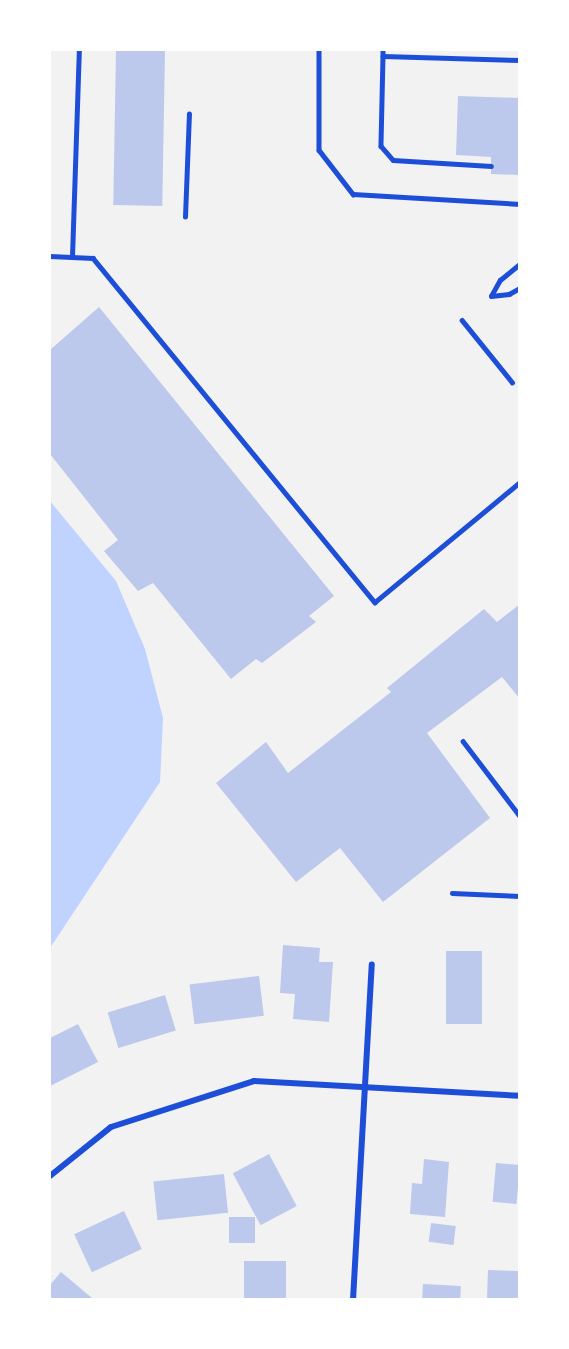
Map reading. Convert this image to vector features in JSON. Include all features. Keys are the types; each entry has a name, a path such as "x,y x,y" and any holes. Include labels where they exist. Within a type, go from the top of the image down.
{"street":[{"path":"353,1299 372,965"},
{"path":"50,1176 111,1127 254,1081 519,1096"}],"lane":[{"path":"72,257 79,50"},
{"path":"319,50 320,150 353,194 519,204"},
{"path":"383,50 381,146 393,160 491,166"},
{"path":"383,56 519,60"},
{"path":"185,217 189,114"},
{"path":"50,256 93,258 375,602 519,482"},
{"path":"519,264 500,280 491,296 509,294 519,288"},
{"path":"462,320 512,382"},
{"path":"463,741 519,816"},
{"path":"452,893 519,896"}],"water":[{"path":"50,501 116,581 145,649 163,718 160,782 50,948"}],"building":[{"path":"116,50 165,50 162,206 113,205"},
{"path":"458,96 520,98 520,175 491,174 491,157 456,155"},
{"path":"99,307 334,596 309,616 316,622 262,663 256,659 231,679 153,583 138,591 104,551 118,540 50,454 50,350"},
{"path":"520,604 520,699 502,677 427,733 490,818 383,902 340,848 296,882 216,783 266,742 288,773 391,692 387,688 484,609 497,622"},
{"path":"283,945 320,948 319,962 333,962 329,1022 293,1019 295,994 280,993"},
{"path":"446,951 482,951 482,1024 446,1024"},
{"path":"259,976 264,1016 194,1024 190,985"},
{"path":"165,995 176,1030 118,1048 108,1013"},
{"path":"78,1024 98,1062 50,1086 50,1038"},
{"path":"269,1154 297,1206 260,1225 233,1173"},
{"path":"424,1159 449,1162 445,1217 410,1214 412,1183 422,1184"},
{"path":"496,1163 520,1165 517,1204 493,1202"},
{"path":"224,1174 228,1213 157,1220 153,1181"},
{"path":"124,1211 142,1249 92,1272 74,1234"},
{"path":"229,1217 255,1217 255,1243 229,1243"},
{"path":"431,1223 456,1226 453,1245 429,1242"},
{"path":"244,1261 286,1261 286,1300 244,1300"},
{"path":"488,1270 520,1271 519,1300 487,1300"},
{"path":"61,1272 92,1298 91,1300 50,1300 50,1285"},
{"path":"423,1284 461,1286 460,1300 422,1300"}]}
